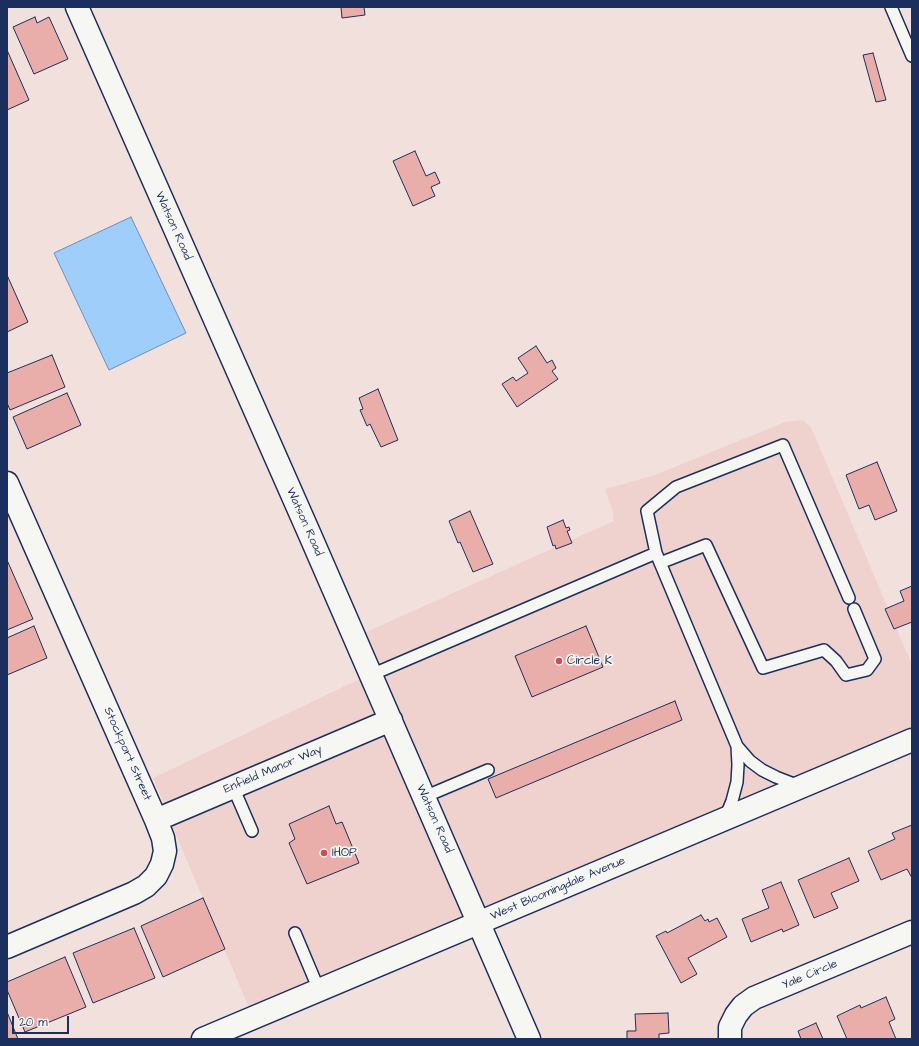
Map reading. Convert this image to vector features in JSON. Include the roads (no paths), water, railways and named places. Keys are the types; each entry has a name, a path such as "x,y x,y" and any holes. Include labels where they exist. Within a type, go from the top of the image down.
{"street":[{"name":"Watson Road","path":"77,7 371,675 529,1039"},
{"name":"Stockport Street","path":"7,483 156,820 165,852 162,864 156,876 146,886 134,893 7,946"},
{"name":"Enfield Manor Way","path":"156,820 390,720"},
{"name":"West Bloomingdale Avenue","path":"203,1039 912,740"},
{"name":"Yale Circle","path":"730,1039 730,1028 736,1015 742,1006 754,998 912,932"}],"lane":[{"path":"891,7 912,56"},
{"path":"802,787 762,770 750,761 737,746 658,558 647,511 676,487 783,445 849,598"},
{"path":"371,675 658,558 706,545 763,668 824,650 836,661 846,675 867,670 875,659 854,609"},
{"path":"724,820 732,801 737,782 737,746"},
{"path":"424,797 488,770"},
{"path":"233,787 252,831"},
{"path":"295,933 319,990"}],"water":[{"path":"131,217 186,333 109,370 54,253"}],"place":[{"name":"Circle K","path":"559,661"},
{"name":"IHOP","path":"324,853"}]}
